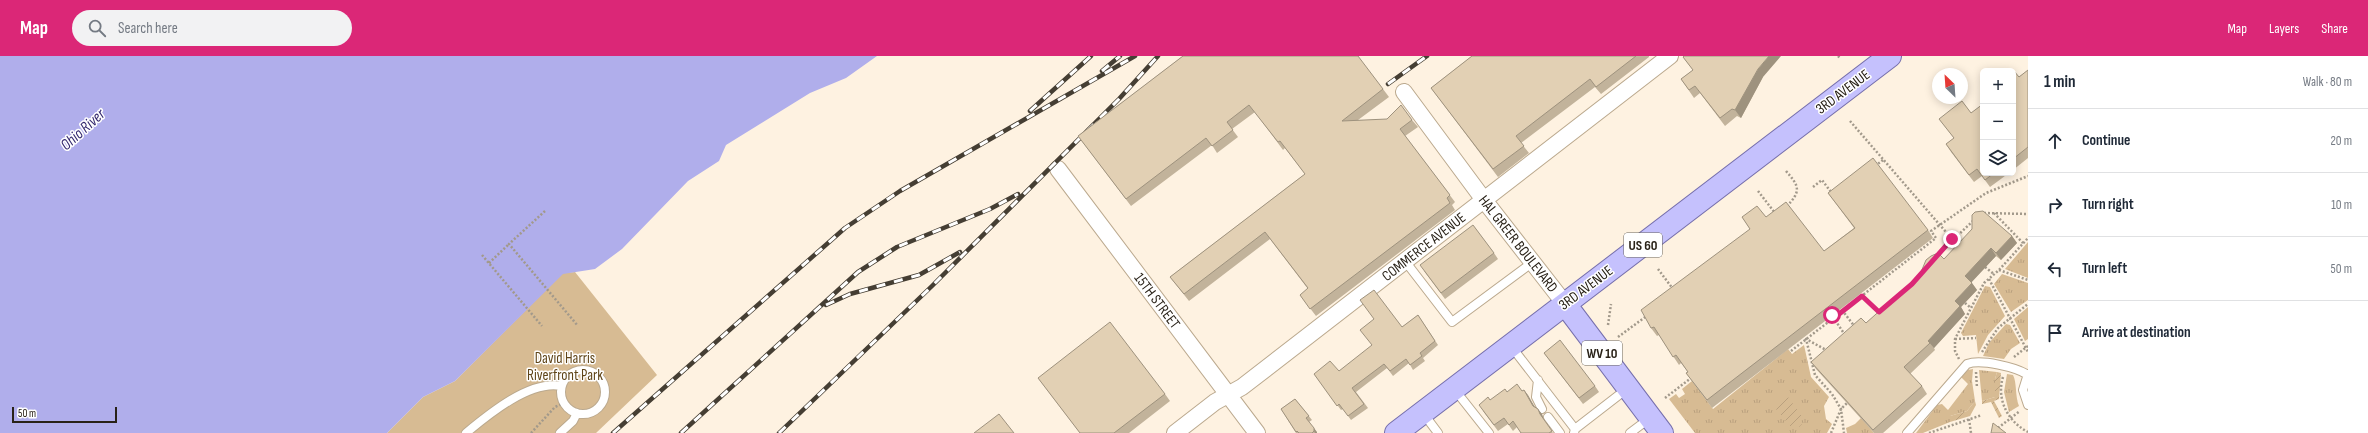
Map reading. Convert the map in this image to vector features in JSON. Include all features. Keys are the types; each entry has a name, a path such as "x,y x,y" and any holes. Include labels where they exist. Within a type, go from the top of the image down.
{"main road":[{"name":"3RD AVENUE","path":"1396,433 1890,56"},
{"name":"HAL GREER BOULEVARD","path":"1565,304 1656,425"}],"street":[{"name":"COMMERCE AVENUE","path":"1175,433 1217,401 1242,387 1670,56"},
{"name":"HAL GREER BOULEVARD","path":"1404,92 1484,200 1565,304"},
{"name":"15TH STREET","path":"1058,169 1257,433"}],"lane":[{"path":"1406,261 1452,322 1533,262"},
{"path":"1511,345 1574,431 1628,388"},
{"path":"1907,433 1962,368 1972,362 2018,369 2028,374 2023,390 2025,407"},
{"path":"578,370 593,372 600,377 605,392 604,400 593,412 577,413 564,403 560,393 561,386 570,373 578,370"},
{"path":"1538,380 1536,396 1542,409"},
{"path":"466,433 494,411 523,394 545,385 561,386"},
{"path":"1454,388 1489,433"},
{"path":"560,433 573,422 577,413"},
{"path":"1422,413 1438,433"},
{"path":"1548,417 1560,433"},
{"path":"1630,433 1656,425"}],"path":[{"path":"1850,121 1952,239"},
{"path":"1871,169 1883,160"},
{"path":"1758,191 1777,215 1791,202 1798,189 1796,182 1786,171"},
{"path":"1791,351 1936,238 1931,231 1939,225 1986,193 2028,176"},
{"path":"1813,187 1822,180 1835,197"},
{"path":"489,263 545,211"},
{"path":"1936,257 1952,239 1983,213 2028,214"},
{"path":"1994,213 2023,243"},
{"path":"1955,351 1955,339 1984,283 1999,270 2028,238"},
{"path":"509,244 578,326"},
{"path":"482,254 542,326"},
{"path":"1985,267 1994,274"},
{"path":"1658,269 1676,294"},
{"path":"1999,270 2028,280"},
{"path":"1989,279 2027,347 2028,352"},
{"path":"1861,295 1879,312"},
{"path":"1965,303 1971,308"},
{"path":"1608,325 1611,304"},
{"path":"1977,388 1976,372 1978,362 1991,335 2028,304"},
{"path":"1874,316 1884,308"},
{"path":"1842,310 1857,330"},
{"path":"1618,338 1654,311"},
{"path":"1833,317 1847,337"},
{"path":"1841,342 1862,325"},
{"path":"1955,339 1976,338"},
{"path":"1806,339 1830,351 1824,356"},
{"path":"1806,339 1815,375 1832,394 1841,409 1844,433"},
{"path":"2011,361 2027,347"},
{"path":"1812,365 1818,360"},
{"path":"2004,372 2001,391 2004,408 2010,419 2028,432"},
{"path":"1665,398 1692,377"},
{"path":"531,433 555,407 564,403"},
{"path":"1831,433 1841,409 1847,403"},
{"path":"1998,428 2025,407"},
{"path":"1929,433 1982,415"},
{"path":"1969,419 1971,433"}],"green space":[{"path":"2028,242 2028,278 2005,269"},
{"name":"David Harris Riverfront Park","path":"575,272 657,375 596,433 387,433 423,397 455,381 563,273"},
{"path":"2002,274 2028,283 2028,300 2011,312 1994,284"},
{"path":"1985,286 1990,287 2005,316 1988,335 1978,354 1976,335 1963,336 1961,333"},
{"path":"2028,307 2028,339 2025,341 2014,319"},
{"path":"2006,324 2010,325 2020,343 2011,349 2004,359 1983,356 1989,343"},
{"path":"1804,345 1811,377 1829,397 1824,406 1826,419 1832,424 1827,433 1695,433 1669,399 1676,394 1679,398 1685,394 1682,389 1692,381 1713,409 1788,349 1792,354"},
{"path":"1973,369 1972,381 1975,401 1967,411 1950,416 1950,422 1923,433 1916,433 1937,405 1942,404 1948,410 1968,384 1961,377 1968,370"},
{"path":"1979,370 1997,372 1995,379 1995,397 1982,401"},
{"path":"1997,372 2001,373 1999,399 1994,401 2002,416 1999,418 1991,402 1982,404 1982,401 1995,397 1995,379"},
{"path":"2007,374 2013,375 2019,406 2009,412 2004,392"},
{"path":"1781,396 1788,397 1801,415 1802,424 1799,427 1791,427 1776,409 1775,402"},
{"path":"1975,401 1976,405 1970,416 1950,422 1950,416 1967,411"},
{"path":"1861,418 1874,433 1847,433 1846,428 1855,424"}],"water":[{"name":"Ohio River","path":"0,56 877,56 846,78 810,93 726,145 719,161 688,181 622,249 595,269 563,274 455,381 423,397 387,433 0,433"}],"building":[{"path":"1183,56 1358,56 1383,89 1342,121 1387,119 1401,105 1412,120 1400,129 1450,195 1447,198 1450,203 1310,309 1300,295 1308,288 1265,232 1184,294 1170,277 1305,174 1280,141 1278,142 1249,105 1227,122 1233,130 1212,146 1206,138 1126,199 1078,136"},
{"path":"1472,56 1636,56 1596,87 1590,79 1516,136 1524,146 1493,169 1431,88"},
{"path":"1769,56 1758,69 1735,110 1732,109 1720,118 1695,86 1689,90 1681,79 1693,70 1683,57"},
{"path":"2028,70 2028,147 2016,157 2016,73 2019,77"},
{"path":"1958,104 1964,104 1971,113 1980,106 1980,173 1977,169 1969,175 1946,144 1954,138 1939,119"},
{"path":"1873,158 1928,230 1707,400 1686,373 1688,372 1676,355 1673,357 1654,327 1651,328 1641,310 1750,229 1742,217 1757,206 1766,217 1786,202 1824,251 1855,228 1828,193"},
{"path":"1982,176 1990,176 1985,180"},
{"path":"1983,211 2012,236 1996,253 1991,248 1965,276 1972,283 1955,301 1960,306 1928,341 1930,343 1904,367 1922,386 1873,430 1811,362 1861,318 1866,323 1894,298 1895,299 1921,272 1926,260 1931,256 1938,253 1944,259 1972,229 1972,215 1975,212"},
{"path":"1473,225 1494,253 1441,293 1420,265"},
{"path":"1374,290 1402,327 1418,315 1435,341 1420,353 1422,356 1410,365 1406,359 1390,371 1384,364 1352,388 1364,404 1348,416 1339,404 1337,406 1314,374 1330,361 1339,371 1372,345 1360,330 1374,319 1360,300"},
{"path":"1110,322 1165,394 1114,433 1080,433 1038,378"},
{"path":"1560,340 1595,386 1579,398 1544,353"},
{"path":"1517,384 1522,391 1524,390 1533,406 1538,409 1552,431 1549,433 1521,433 1513,421 1509,425 1504,418 1494,425 1479,405 1488,397 1490,400 1505,389 1507,392"},
{"path":"1295,399 1309,416 1306,418 1314,428 1312,433 1296,432 1281,409"},
{"path":"999,414 1014,433 974,433"},
{"path":"1993,423 2006,433 1991,433"}],"railway":[{"path":"1030,111 1091,56"},
{"path":"1102,71 1120,56"},
{"path":"613,433 845,228 900,191 1135,56"},
{"path":"779,433 932,286 1119,99 1158,56"},
{"path":"1388,84 1427,56"},
{"path":"681,433 858,272 897,247 990,209 1018,194"},
{"path":"826,305 850,294 919,275 960,252"}],"route":[{"path":"1832,315 1834,318 1862,296 1879,312 1895,300 1912,284 1952,239"}]}
